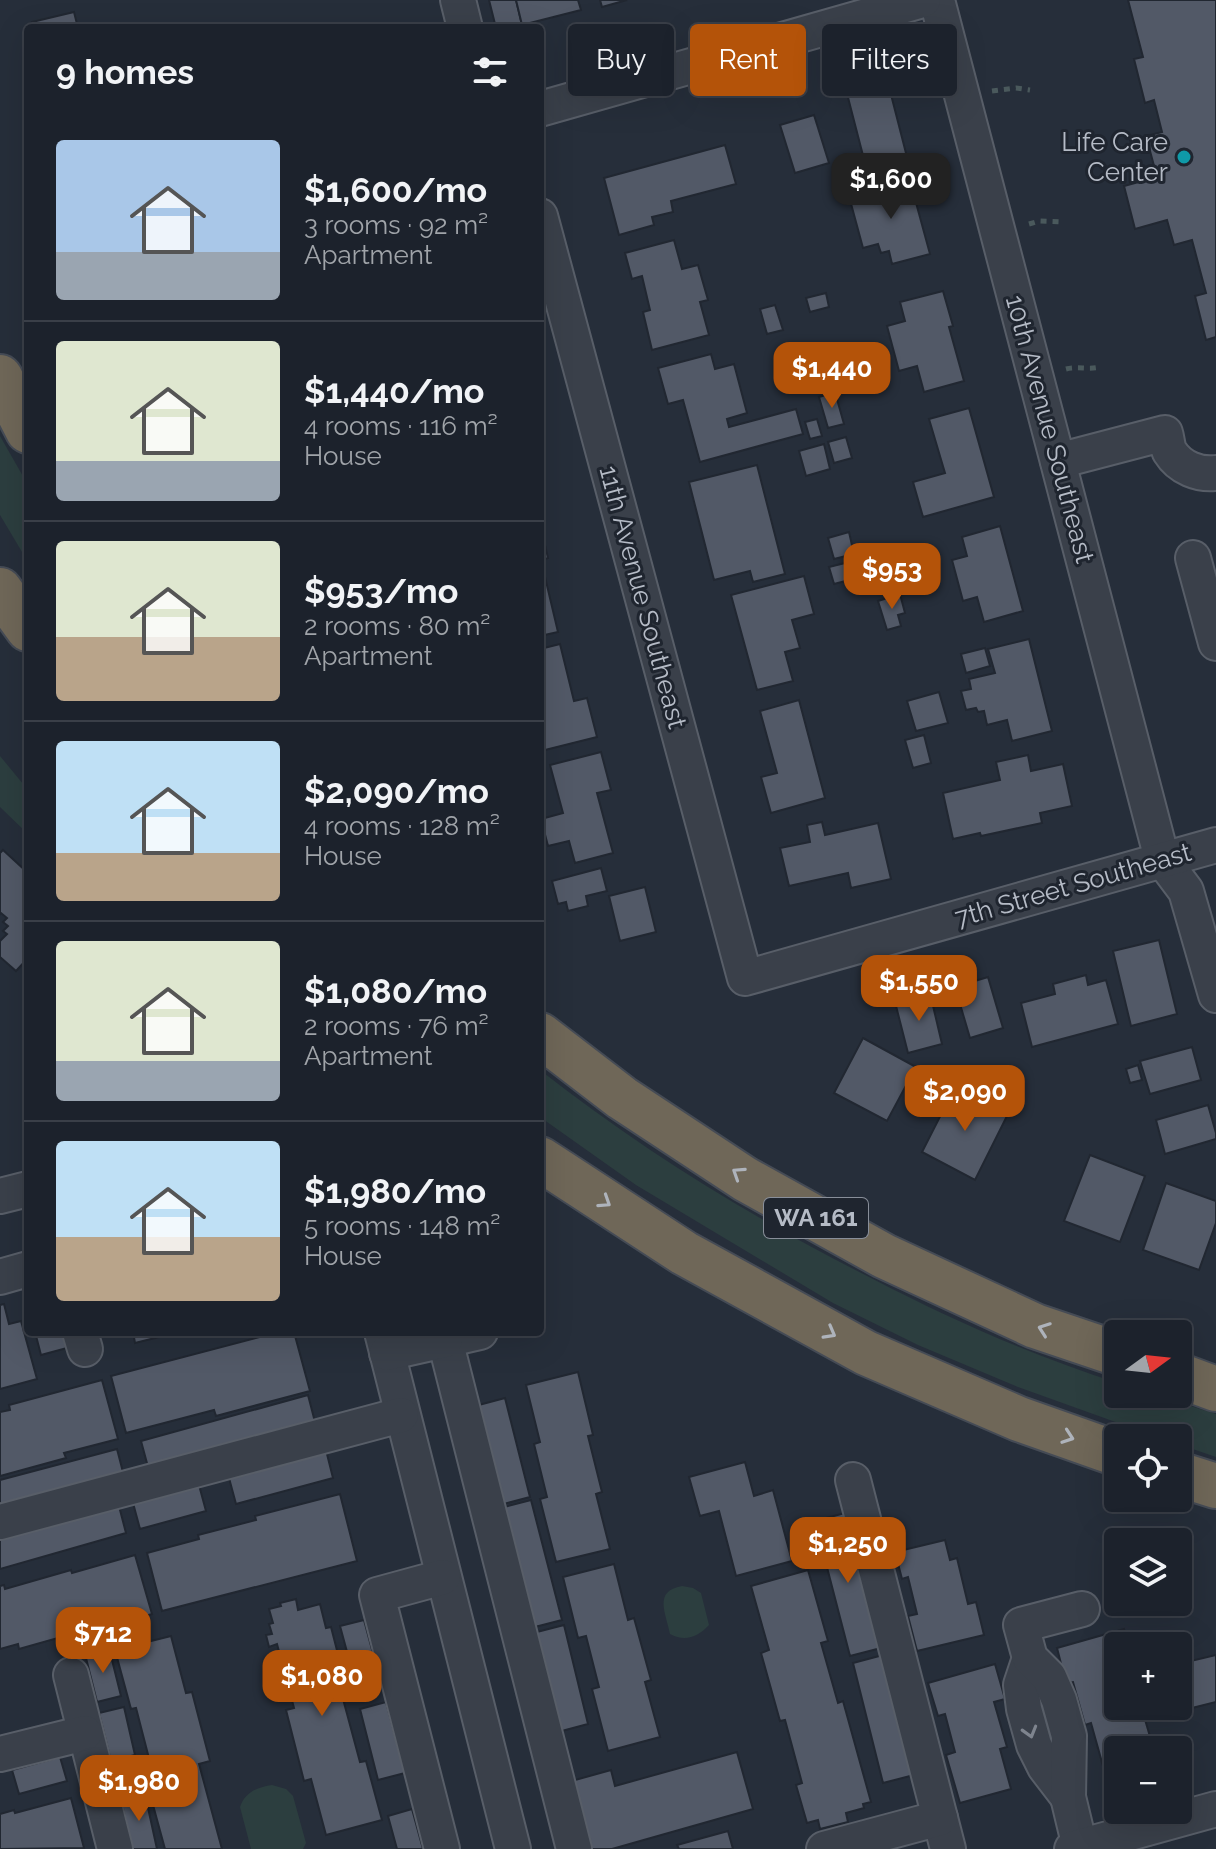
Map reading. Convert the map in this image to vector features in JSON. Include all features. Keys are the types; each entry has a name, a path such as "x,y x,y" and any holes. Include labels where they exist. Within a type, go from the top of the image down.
{"highway":[{"path":"0,377 24,423"},
{"path":"0,590 24,623"},
{"name":"WA 161","path":"544,1038 622,1098 745,1179 884,1256 1035,1326 1104,1349"},
{"path":"544,1162 684,1253 866,1353 1019,1419 1104,1449"},
{"path":"1192,1380 1216,1389"},
{"path":"1192,1478 1216,1486"}],"street":[{"path":"458,0 464,24"},
{"path":"544,108 923,0"},
{"name":"10th Avenue Southeast","path":"937,0 1162,859"},
{"name":"11th Avenue Southeast","path":"544,231 745,978"},
{"path":"1058,461 1165,433 1170,451 1180,464 1193,471 1216,473"},
{"path":"1193,558 1216,643"},
{"name":"7th Street Southeast","path":"745,978 1216,845"},
{"path":"1162,859 1186,891 1216,995"},
{"path":"0,1196 24,1190"},
{"path":"0,1277 24,1270"},
{"path":"462,1336 445,1340 384,1343 513,1849"},
{"path":"445,1340 574,1849"},
{"path":"0,1522 401,1415"},
{"path":"824,1849 944,1834 853,1480"},
{"path":"442,1849 377,1595 443,1577"},
{"path":"1082,1609 1021,1625 1030,1658 1049,1677 1059,1700 1069,1736 1068,1797 1076,1848 1216,1809"},
{"path":"71,1675 115,1849"},
{"path":"0,1754 85,1733"}],"path":[{"path":"991,92 1016,88 1030,90"},
{"path":"1024,225 1039,221 1064,222"},
{"path":"1061,370 1100,367"}],"shaded area":[{"path":"0,436 24,478 24,555 0,515"},
{"path":"0,756 24,785 24,830 0,807"},
{"path":"544,1073 619,1129 701,1183 786,1233 963,1323 1104,1378 1104,1408 1192,1406 1216,1414 1216,1457 1192,1449 1192,1424 1121,1424 1018,1387 918,1345 833,1303 636,1185 544,1120"},
{"path":"682,1586 701,1593 709,1625 700,1633 686,1638 670,1634 664,1611 667,1593"},
{"path":"272,1785 286,1789 293,1796 306,1843 303,1849 251,1849 240,1807 253,1791"}],"building":[{"path":"489,0 516,0 522,24 495,24"},
{"path":"516,0 578,0 581,10 522,24"},
{"path":"600,0 627,0 602,7"},
{"name":"Life Care Center","path":"1128,0 1216,0 1216,337 1206,340 1195,296 1206,293 1192,240 1174,245 1167,220 1135,229 1124,186 1157,177 1146,136 1162,132 1154,100 1145,103 1134,59 1143,57"},
{"path":"74,12 77,24 32,24"},
{"path":"848,96 891,96 908,161 867,171"},
{"path":"814,115 829,163 795,173 780,125"},
{"path":"725,145 736,184 671,201 673,212 652,217 654,225 619,235 604,178"},
{"path":"909,177 930,254 892,264 889,251 881,253 878,244 863,248 850,200 874,193 872,187"},
{"path":"674,240 682,269 698,265 708,300 700,302 709,335 652,350 643,312 650,310 642,276 632,279 625,253"},
{"path":"943,291 964,381 924,392 917,366 899,371 887,326 905,321 900,302"},
{"path":"826,293 829,307 810,312 806,298"},
{"path":"775,305 783,330 767,334 760,309"},
{"path":"711,354 715,369 734,364 747,413 727,419 729,427 796,409 803,434 700,462 683,400 668,404 658,368"},
{"path":"835,392 844,424 828,428 819,397"},
{"path":"969,408 994,497 923,517 913,482 945,473 929,419"},
{"path":"817,419 822,436 810,439 805,422"},
{"path":"846,437 852,458 834,463 828,442"},
{"path":"824,444 830,469 806,476 799,451"},
{"path":"757,465 785,574 753,582 750,571 714,580 689,482"},
{"path":"1000,526 1023,611 984,622 977,597 963,601 952,560 967,556 962,537"},
{"path":"849,532 854,554 834,559 828,538"},
{"path":"853,561 857,578 834,584 829,567"},
{"path":"544,573 558,632 544,635"},
{"path":"804,576 814,614 792,620 800,648 785,652 793,681 757,690 731,595"},
{"path":"900,594 905,613 898,615 901,626 887,630 878,601"},
{"path":"1029,639 1052,731 1012,741 1007,720 987,725 984,711 978,712 976,708 966,710 961,691 971,689 969,679 995,673 988,649"},
{"path":"560,644 574,701 587,698 597,737 545,750 544,648"},
{"path":"985,648 990,666 966,673 961,654"},
{"path":"939,692 948,723 916,731 907,701"},
{"path":"799,700 825,798 771,813 761,777 777,773 760,711"},
{"path":"924,735 931,763 913,768 905,740"},
{"path":"601,752 611,790 597,793 613,853 575,863 569,841 548,846 544,818 563,813 550,765"},
{"path":"1028,755 1031,771 1063,764 1072,806 1040,813 1042,823 953,839 943,793 1000,780 996,762"},
{"path":"822,822 825,835 878,823 891,879 851,888 848,873 789,886 780,848 810,842 807,825"},
{"path":"3,850 24,869 24,962 16,971 0,957 0,941 7,934 3,931 8,926 3,922 7,918 0,914 0,853"},
{"path":"601,868 607,891 586,896 588,906 568,911 566,902 558,904 552,881"},
{"path":"645,887 656,932 620,941 609,896"},
{"path":"1159,940 1177,1014 1131,1026 1113,951"},
{"path":"1086,975 1088,985 1106,980 1118,1024 1032,1047 1021,1003 1055,994 1053,984"},
{"path":"988,977 1003,1028 970,1038 955,987"},
{"path":"930,993 942,1044 908,1053 895,1002"},
{"path":"863,1038 916,1067 887,1121 834,1093"},
{"path":"1192,1047 1201,1080 1150,1094 1140,1061"},
{"path":"1138,1065 1142,1080 1130,1083 1126,1069"},
{"path":"955,1087 1008,1114 975,1180 922,1152"},
{"path":"1208,1105 1216,1139 1165,1154 1156,1120"},
{"path":"1090,1155 1145,1176 1120,1242 1064,1221"},
{"path":"1166,1183 1216,1201 1216,1223 1199,1270 1143,1250"},
{"path":"4,1304 9,1324 21,1321 37,1379 0,1389 0,1305"},
{"path":"36,1336 64,1336 67,1348 41,1355"},
{"path":"134,1336 163,1336 135,1343"},
{"path":"264,1336 295,1336 310,1391 216,1416 214,1410 126,1433 111,1376"},
{"path":"578,1372 593,1435 588,1436 602,1492 596,1494 610,1549 556,1562 540,1499 547,1497 534,1444 540,1442 526,1385"},
{"path":"102,1380 118,1439 64,1453 66,1458 0,1476 0,1412 10,1410 9,1405"},
{"path":"308,1395 315,1422 148,1467 141,1441"},
{"path":"505,1398 530,1497 500,1505 475,1406"},
{"path":"117,1449 124,1476 0,1508 0,1480"},
{"path":"326,1450 333,1478 236,1504 229,1478"},
{"path":"745,1462 754,1496 773,1490 792,1561 736,1576 719,1511 700,1516 689,1477"},
{"path":"199,1485 206,1511 140,1529 133,1503"},
{"path":"340,1494 357,1561 162,1611 147,1553 199,1539 198,1535 256,1520 255,1516"},
{"path":"531,1500 562,1620 531,1628 500,1508"},
{"path":"119,1506 126,1533 0,1569 0,1539"},
{"path":"845,1513 881,1648 850,1656 815,1521"},
{"path":"945,1540 950,1560 957,1558 968,1604 976,1602 984,1635 917,1651 908,1616 917,1614 908,1577 902,1579 895,1552"},
{"path":"135,1555 152,1614 19,1649 18,1644 0,1649 0,1586 4,1585 5,1589"},
{"path":"614,1564 628,1620 634,1618 651,1680 645,1682 660,1737 608,1751 592,1689 599,1687 586,1636 578,1638 563,1577"},
{"path":"808,1570 828,1641 821,1643 838,1703 843,1701 871,1802 863,1804 864,1808 846,1813 848,1822 820,1829 818,1820 807,1823 796,1785 802,1783 785,1720 780,1721 761,1653 769,1650 751,1586"},
{"path":"296,1599 298,1610 320,1604 326,1628 331,1627 349,1697 343,1699 360,1762 366,1761 382,1820 326,1835 311,1779 304,1781 286,1710 294,1708 277,1644 269,1647 266,1635 272,1634 269,1609"},
{"path":"364,1620 377,1668 353,1674 340,1626"},
{"path":"564,1625 588,1724 558,1732 533,1633"},
{"path":"1104,1635 1104,1720 1145,1720 1150,1736 1104,1736 1103,1766 1091,1723 1085,1725 1073,1682 1066,1683 1057,1648"},
{"path":"171,1636 186,1693 192,1692 210,1761 199,1764 222,1849 165,1849 144,1772 152,1770 136,1708 131,1709 115,1650"},
{"path":"109,1648 121,1696 97,1702 85,1654"},
{"path":"883,1655 914,1775 883,1783 853,1663"},
{"path":"1216,1655 1216,1702 1192,1708 1192,1661"},
{"path":"995,1664 1005,1699 994,1702 1007,1747 1000,1749 1011,1789 960,1803 946,1755 955,1752 945,1714 938,1716 928,1683"},
{"path":"386,1702 405,1773 378,1780 360,1709"},
{"path":"124,1707 135,1755 111,1761 99,1713"},
{"path":"737,1752 753,1809 612,1849 587,1849 568,1782 611,1770 615,1786"},
{"path":"60,1757 67,1781 19,1794 12,1770"},
{"path":"145,1794 157,1849 132,1849 121,1799"},
{"path":"71,1798 84,1848 0,1849 0,1814"},
{"path":"412,1809 423,1849 397,1849 388,1816"},
{"path":"728,1831 733,1849 679,1849 677,1845"}],"place":[{"name":"Life Care Center","path":"1184,157"}]}
